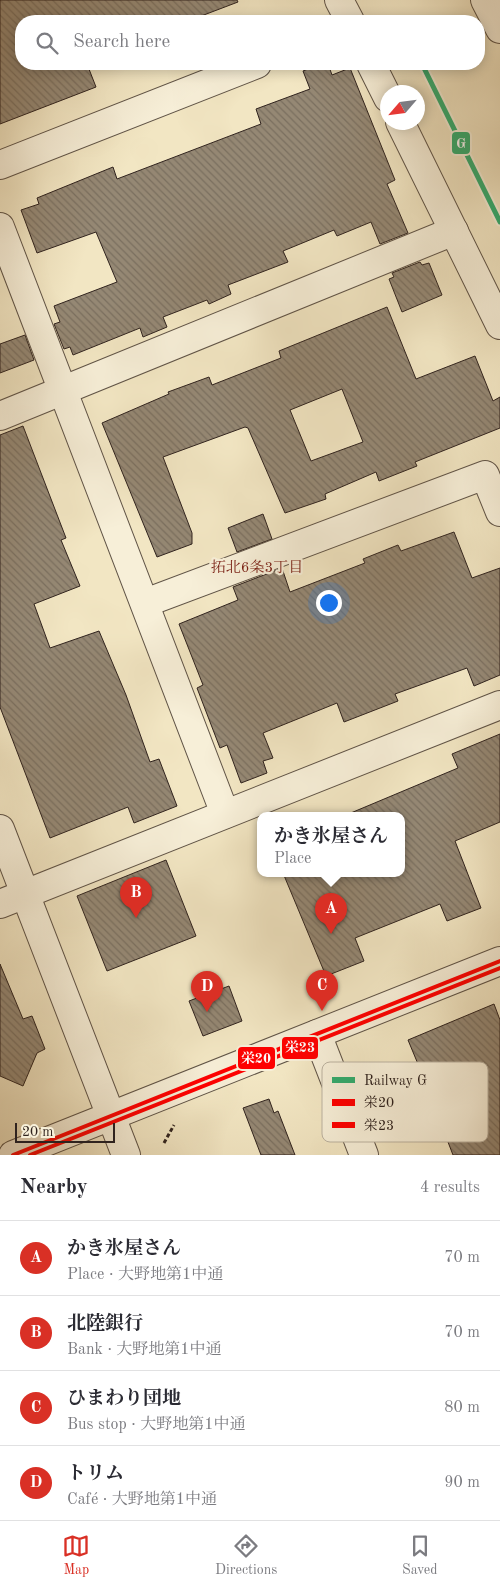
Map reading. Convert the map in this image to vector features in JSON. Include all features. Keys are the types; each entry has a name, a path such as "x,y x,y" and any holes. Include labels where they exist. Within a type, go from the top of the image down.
{"street":[{"path":"339,0 347,15"},
{"path":"485,0 500,29"},
{"path":"0,165 242,70"},
{"path":"374,70 382,85"},
{"path":"404,130 500,325"},
{"path":"0,227 225,814"},
{"path":"0,416 63,392 454,231"},
{"path":"145,602 492,472 500,512"},
{"path":"0,904 500,705"},
{"path":"0,829 126,1155"},
{"path":"13,1155 500,961"},
{"path":"316,1034 327,1062"},
{"path":"359,1142 364,1155"}],"path":[{"path":"164,1142 175,1124"}],"building":[{"path":"0,0 237,0 238,2 204,15 15,15 15,70 89,70 96,87 0,124"},
{"path":"330,70 332,75 345,70 351,70 395,180 387,184 408,233 380,244 371,222 337,236 334,230 283,251 288,262 228,285 231,294 209,304 207,300 163,317 167,327 143,337 140,328 73,355 70,347 64,349 54,324 60,322 54,306 117,282 96,232 37,253 21,210 39,204 37,198 113,167 117,179 261,124 256,109 310,89 303,71"},
{"path":"420,262 422,265 429,263 442,295 402,312 389,279 394,277 392,273"},
{"path":"387,307 416,379 475,356 493,401 500,397 500,428 415,462 417,466 379,481 376,472 325,494 326,499 285,513 248,428 245,427 163,457 192,533 192,544 157,557 102,423 169,394 168,392 209,377 212,385 281,358 279,351","holes":["342,389 363,442 311,461 290,410"]},
{"path":"25,335 34,360 0,373 0,344"},
{"path":"23,426 66,538 61,540 80,586 34,604 50,648 99,631 126,695 150,762 159,759 177,806 134,823 128,807 50,838 0,707 0,435"},
{"path":"263,514 272,539 237,552 228,528"},
{"path":"454,532 472,578 500,568 500,675 474,686 467,668 395,694 398,701 344,722 337,703 263,733 273,758 263,761 267,773 241,783 227,745 220,748 197,688 203,685 179,624 238,600 233,587 282,568 290,592 365,563 363,559 398,545 401,551"},
{"path":"500,734 500,822 455,841 481,908 447,921 440,904 355,938 364,961 326,976 285,877 405,877 405,812 353,812 458,768 452,754"},
{"path":"166,860 196,936 107,971 77,896"},
{"path":"0,964 23,1019 32,1016 45,1049 37,1053 23,1086 0,1076"},
{"path":"229,986 242,1021 203,1036 189,1001"},
{"path":"494,1004 500,1020 500,1155 453,1155 448,1142 488,1142 488,1062 417,1062 408,1040"},
{"path":"269,1099 274,1113 278,1111 295,1155 261,1155 243,1108"}],"rail line":[{"name":"G","path":"425,70 500,222"}],"transit line":[{"name":"栄20","path":"13,1155 500,961"},
{"name":"栄23","path":"30,1155 500,968"}],"place":[{"name":"北陸銀行","path":"136,918"},
{"name":"かき氷屋さん","path":"331,934"},
{"name":"ひまわり団地","path":"322,1011"},
{"name":"トリム","path":"207,1012"}],"district":[{"name":"拓北6条3丁目","path":"257,568"}]}
